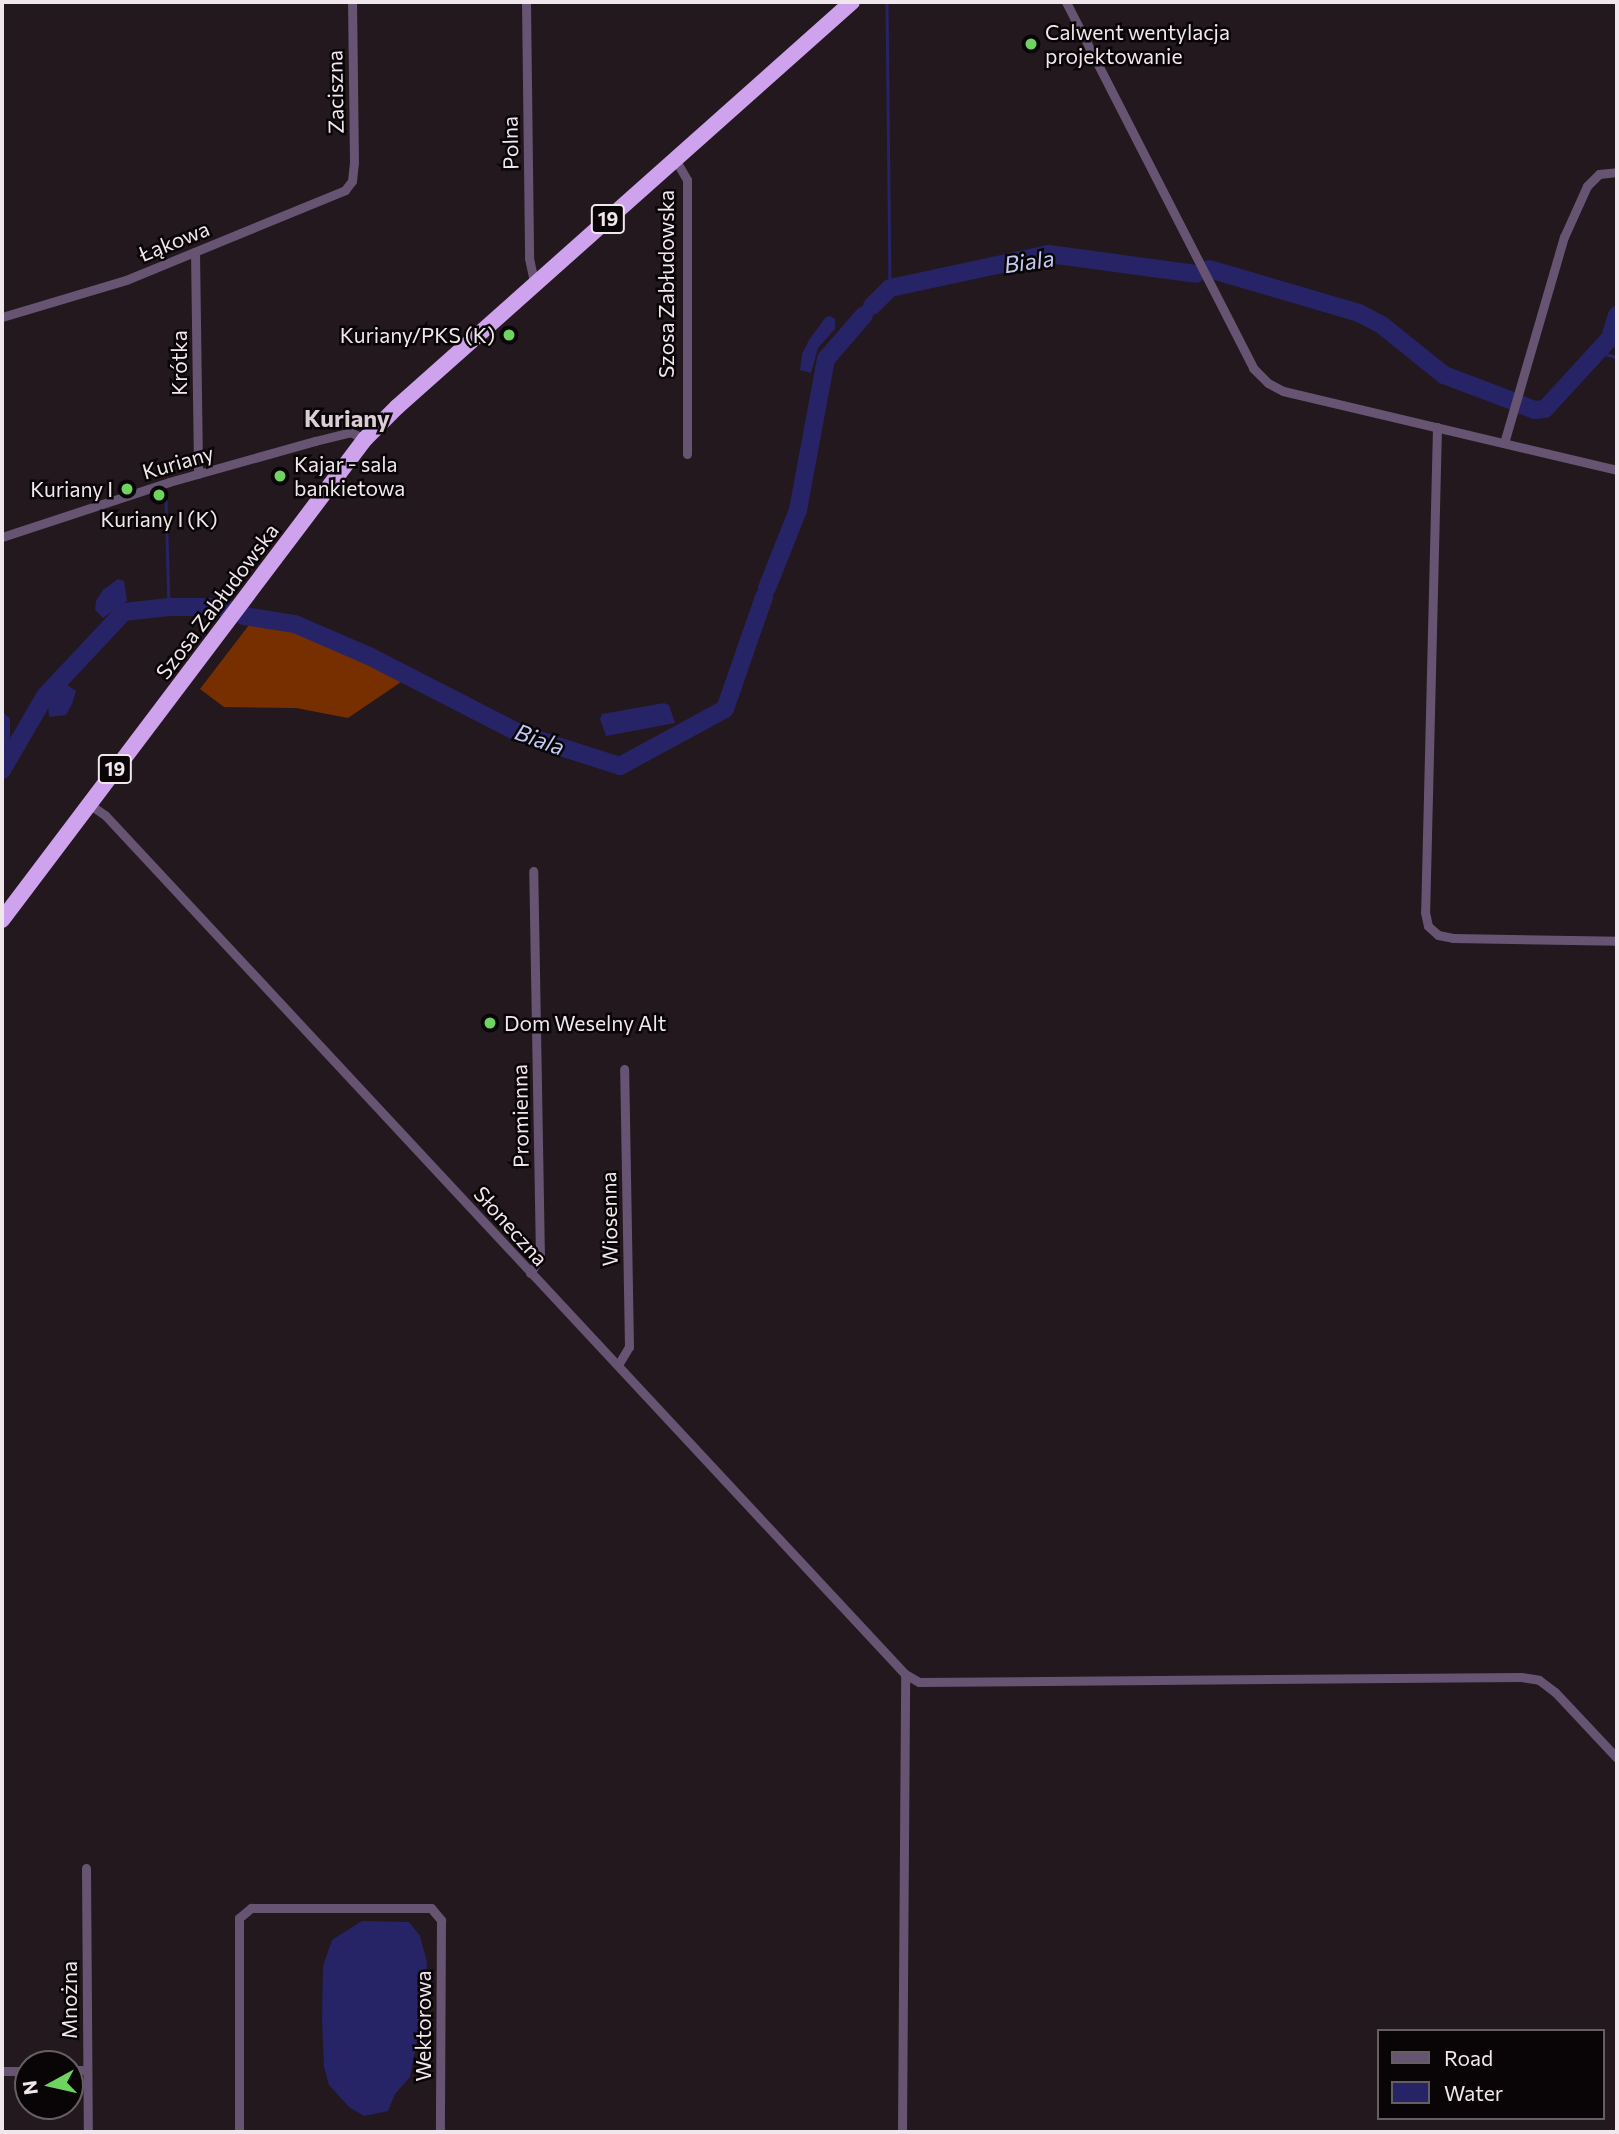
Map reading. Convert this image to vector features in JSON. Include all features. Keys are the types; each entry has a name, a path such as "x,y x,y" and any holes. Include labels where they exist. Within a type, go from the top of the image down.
{"highway":[{"name":"Szosa Zabłudowska","path":"2,920 365,439 852,2"}],"street":[{"name":"Zaciszna","path":"352,2 352,181"},
{"name":"Polna","path":"526,2 529,258 533,276 538,282"},
{"path":"1066,2 1253,368 1268,383 1283,391 1617,470"},
{"name":"Szosa Zabłudowska","path":"675,159 687,180 687,454"},
{"path":"1504,443 1564,237 1587,186 1599,174 1617,172"},
{"name":"Łąkowa","path":"2,317 126,280 335,195 352,181"},
{"name":"Krótka","path":"195,251 198,474"},
{"path":"1437,427 1424,912 1428,926 1438,935 1453,938 1617,941"},
{"name":"Kuriany","path":"2,537 198,474 350,432 365,439"},
{"name":"Słoneczna","path":"89,804 105,815 905,1674"},
{"name":"Promienna","path":"530,1273 540,1258 533,872"},
{"name":"Wiosenna","path":"618,1365 629,1347 624,1069"},
{"path":"902,2132 905,1674 919,1682 1521,1676 1539,1680 1555,1692 1617,1758"},
{"name":"Mnożna","path":"86,1868 88,2132"},
{"name":"Wektorowa","path":"239,2132 239,1918 251,1908 431,1908 441,1920 440,2132"}],"shaded area":[{"path":"249,625 286,626 356,654 401,682 348,718 296,708 224,707 200,689"}],"water":[{"path":"826,317 835,319 835,329 818,348 811,373 800,370 802,354 809,340"},
{"path":"118,579 124,581 127,601 103,618 95,610 96,601 103,590"},
{"path":"66,684 76,691 72,704 66,715 49,717 48,704"},
{"path":"664,703 669,705 675,723 606,736 600,719 602,714"},
{"path":"2,714 10,719 10,739 2,760"},
{"path":"362,1921 409,1922 420,1936 427,1962 425,2001 410,2077 395,2094 388,2111 364,2116 349,2107 329,2085 324,2067 322,2019 323,1966 332,1940"}],"waterway":[{"path":"887,2 890,288"},
{"name":"Biala","path":"872,306 890,288 1049,254 1196,274"},
{"name":"Biala","path":"1209,269 1359,313 1383,326 1444,375 1510,400"},
{"name":"Biala","path":"767,588 798,510 826,359 864,315"},
{"name":"Biala","path":"1519,404 1535,410 1545,409 1610,338 1617,315"},
{"path":"1598,352 1617,357"},
{"path":"166,500 169,607"},
{"name":"Biala","path":"244,616 295,624 369,656 523,735 620,766 725,709 764,597"},
{"name":"Biala","path":"2,770 45,696 124,612 169,607 225,607"}],"place":[{"name":"Calwent wentylacja projektowanie","path":"1031,44"},
{"name":"Kuriany/PKS (K)","path":"509,335"},
{"name":"Kajar - sala bankietowa","path":"280,476"},
{"name":"Kuriany I","path":"127,489"},
{"name":"Kuriany I (K)","path":"159,495"},
{"name":"Dom Weselny Alt","path":"490,1023"}],"district":[{"name":"Kuriany","path":"347,418"}]}
